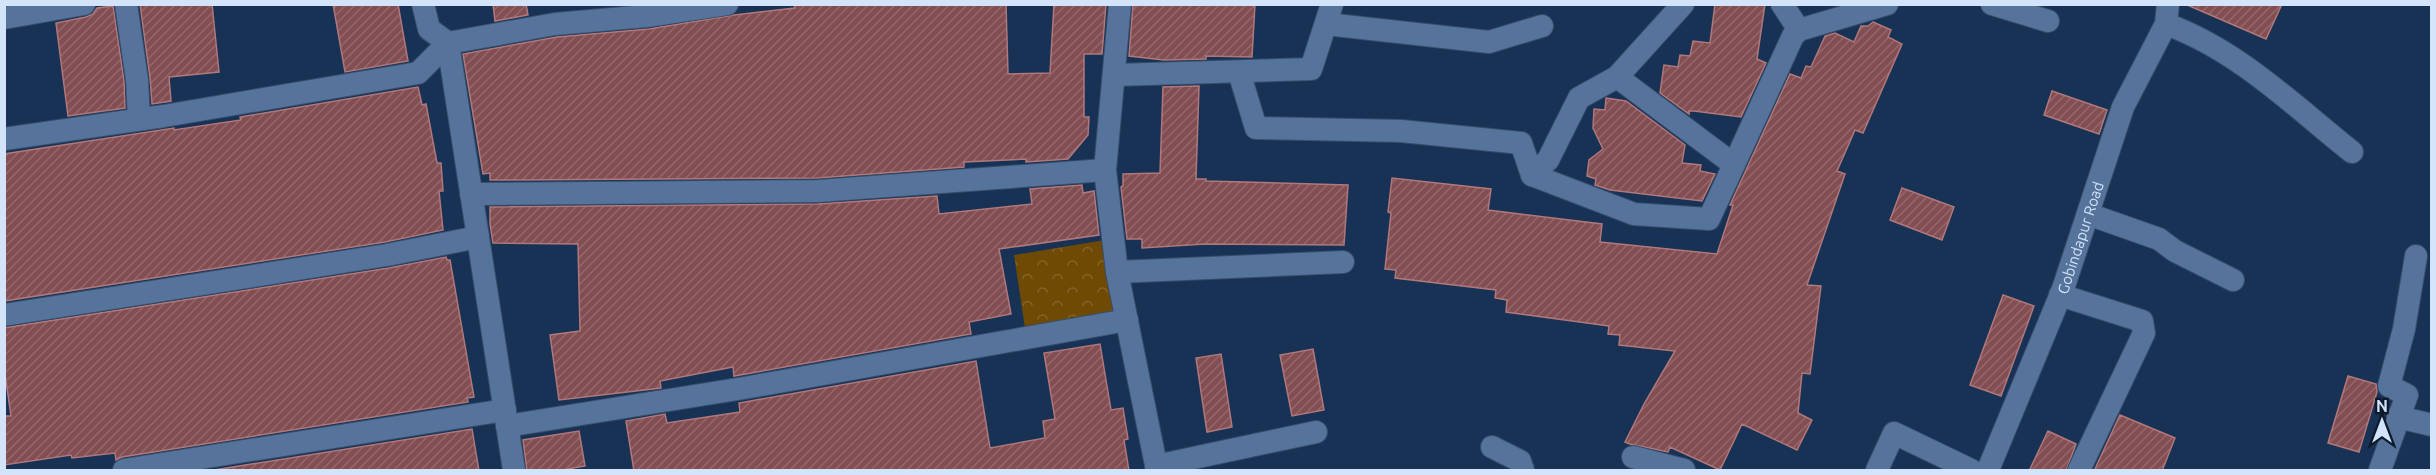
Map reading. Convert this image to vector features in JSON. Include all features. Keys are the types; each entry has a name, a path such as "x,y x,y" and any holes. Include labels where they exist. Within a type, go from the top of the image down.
{"street":[{"path":"4,18 84,4"},
{"path":"126,4 137,80 139,119"},
{"path":"423,4 429,29 448,43 514,471"},
{"path":"1120,4 1105,170 1117,272 1158,469 1316,432"},
{"path":"1532,175 1548,160 1579,98 1617,77 1683,4"},
{"path":"1782,4 1799,30"},
{"path":"1532,175 1634,214 1709,219 1732,164 1793,36 1799,30 1887,4"},
{"path":"1992,4 2048,21"},
{"path":"4,139 418,73 448,43 555,24 648,16 715,5"},
{"path":"1115,75 1311,69 1329,14 1489,42 1542,26"},
{"path":"2167,14 2192,34 2247,67 2352,152"},
{"name":"Gobindapur Road","path":"1988,471 2060,295 2123,107 2167,14"},
{"path":"1239,72 1256,128 1401,131 1521,143 1532,175"},
{"path":"1617,77 1732,164"},
{"path":"471,194 818,191 1105,170"},
{"path":"2088,214 2159,239 2175,251 2233,280"},
{"path":"4,315 387,255 478,237"},
{"path":"2380,471 2407,396 2389,386 2404,329 2416,256"},
{"path":"1117,272 1343,262"},
{"path":"2060,295 2142,321 2144,333 2079,471"},
{"path":"124,471 506,418 744,388 1127,320"},
{"path":"2398,417 2432,425"},
{"path":"1877,471 1894,433 1963,469"},
{"path":"1492,447 1520,461 1523,471"},
{"path":"1633,457 1684,471"}],"green space":[{"path":"1105,240 1117,314 1025,328 1014,255"}],"building":[{"path":"140,4 212,4 219,72 169,77 171,101 152,104"},
{"path":"333,4 398,4 408,61 345,72"},
{"path":"493,4 526,4 528,15 495,21"},
{"path":"794,4 1006,4 1008,74 1050,73 1054,4 1106,4 1102,54 1084,54 1084,117 1089,117 1088,135 1068,159 964,162 964,167 817,178 490,180 490,173 483,174 463,54 557,37 649,29 795,8"},
{"path":"1133,4 1255,4 1252,57 1206,56 1206,59 1164,60 1129,56"},
{"path":"1715,4 1765,4 1757,59 1766,63 1741,117 1694,111 1689,111 1689,114 1660,93 1664,65 1678,67 1680,55 1690,56 1693,41 1710,43"},
{"path":"2185,4 2282,4 2266,39"},
{"path":"113,6 124,81 125,108 68,116 56,23 86,17 93,14 97,8"},
{"path":"1873,22 1891,30 1888,37 1902,44 1863,133 1855,130 1837,171 1845,174 1807,285 1821,286 1810,374 1802,373 1798,413 1812,420 1797,450 1742,424 1720,470 1670,447 1668,452 1625,442 1675,351 1619,345 1620,335 1608,334 1609,326 1506,312 1507,300 1495,298 1496,290 1395,278 1396,270 1385,269 1392,178 1491,189 1488,210 1602,224 1600,242 1717,254 1733,205 1730,205 1790,74 1801,78 1806,66 1811,67 1825,36 1835,33 1854,42 1861,26 1868,26"},
{"path":"1199,86 1196,179 1348,185 1344,245 1205,244 1142,248 1142,239 1127,239 1121,187 1123,186 1123,174 1160,173 1163,87"},
{"path":"418,87 422,105 426,104 437,163 441,163 443,191 439,191 443,230 385,242 4,301 4,154 241,120 240,117"},
{"path":"2052,91 2107,110 2099,134 2044,115"},
{"path":"1606,98 1626,101 1685,145 1682,163 1701,165 1700,171 1715,174 1702,201 1610,190 1595,185 1596,179 1587,176 1589,160 1603,149 1593,128 1594,109 1605,110"},
{"path":"1082,185 1083,193 1094,191 1099,235 999,249 1011,314 969,322 971,334 734,376 733,367 660,381 661,388 559,400 550,335 580,331 578,244 493,243 490,224 490,207 818,204 937,196 939,214 1032,204 1030,189"},
{"path":"1902,188 1954,207 1942,240 1890,220"},
{"path":"446,257 450,260 474,397 467,398 468,402 122,457 116,460 115,453 72,458 71,455 4,465 4,416 11,416 4,367 4,328 389,268"},
{"path":"2003,295 2034,306 2001,396 1970,385"},
{"path":"1100,344 1111,410 1123,408 1128,439 1124,440 1129,471 634,471 626,421 665,414 667,423 740,412 739,403 976,361 990,448 1045,438 1043,421 1055,419 1044,353"},
{"path":"1313,349 1324,410 1292,416 1280,355"},
{"path":"1221,354 1232,427 1207,432 1196,358"},
{"path":"2348,376 2376,384 2377,392 2359,452 2328,443"},
{"path":"2120,415 2175,438 2162,471 2094,471"},
{"path":"472,429 479,471 208,471"},
{"path":"579,431 585,466 557,471 527,471 523,440"},
{"path":"2048,431 2076,444 2066,471 2029,471"}]}
